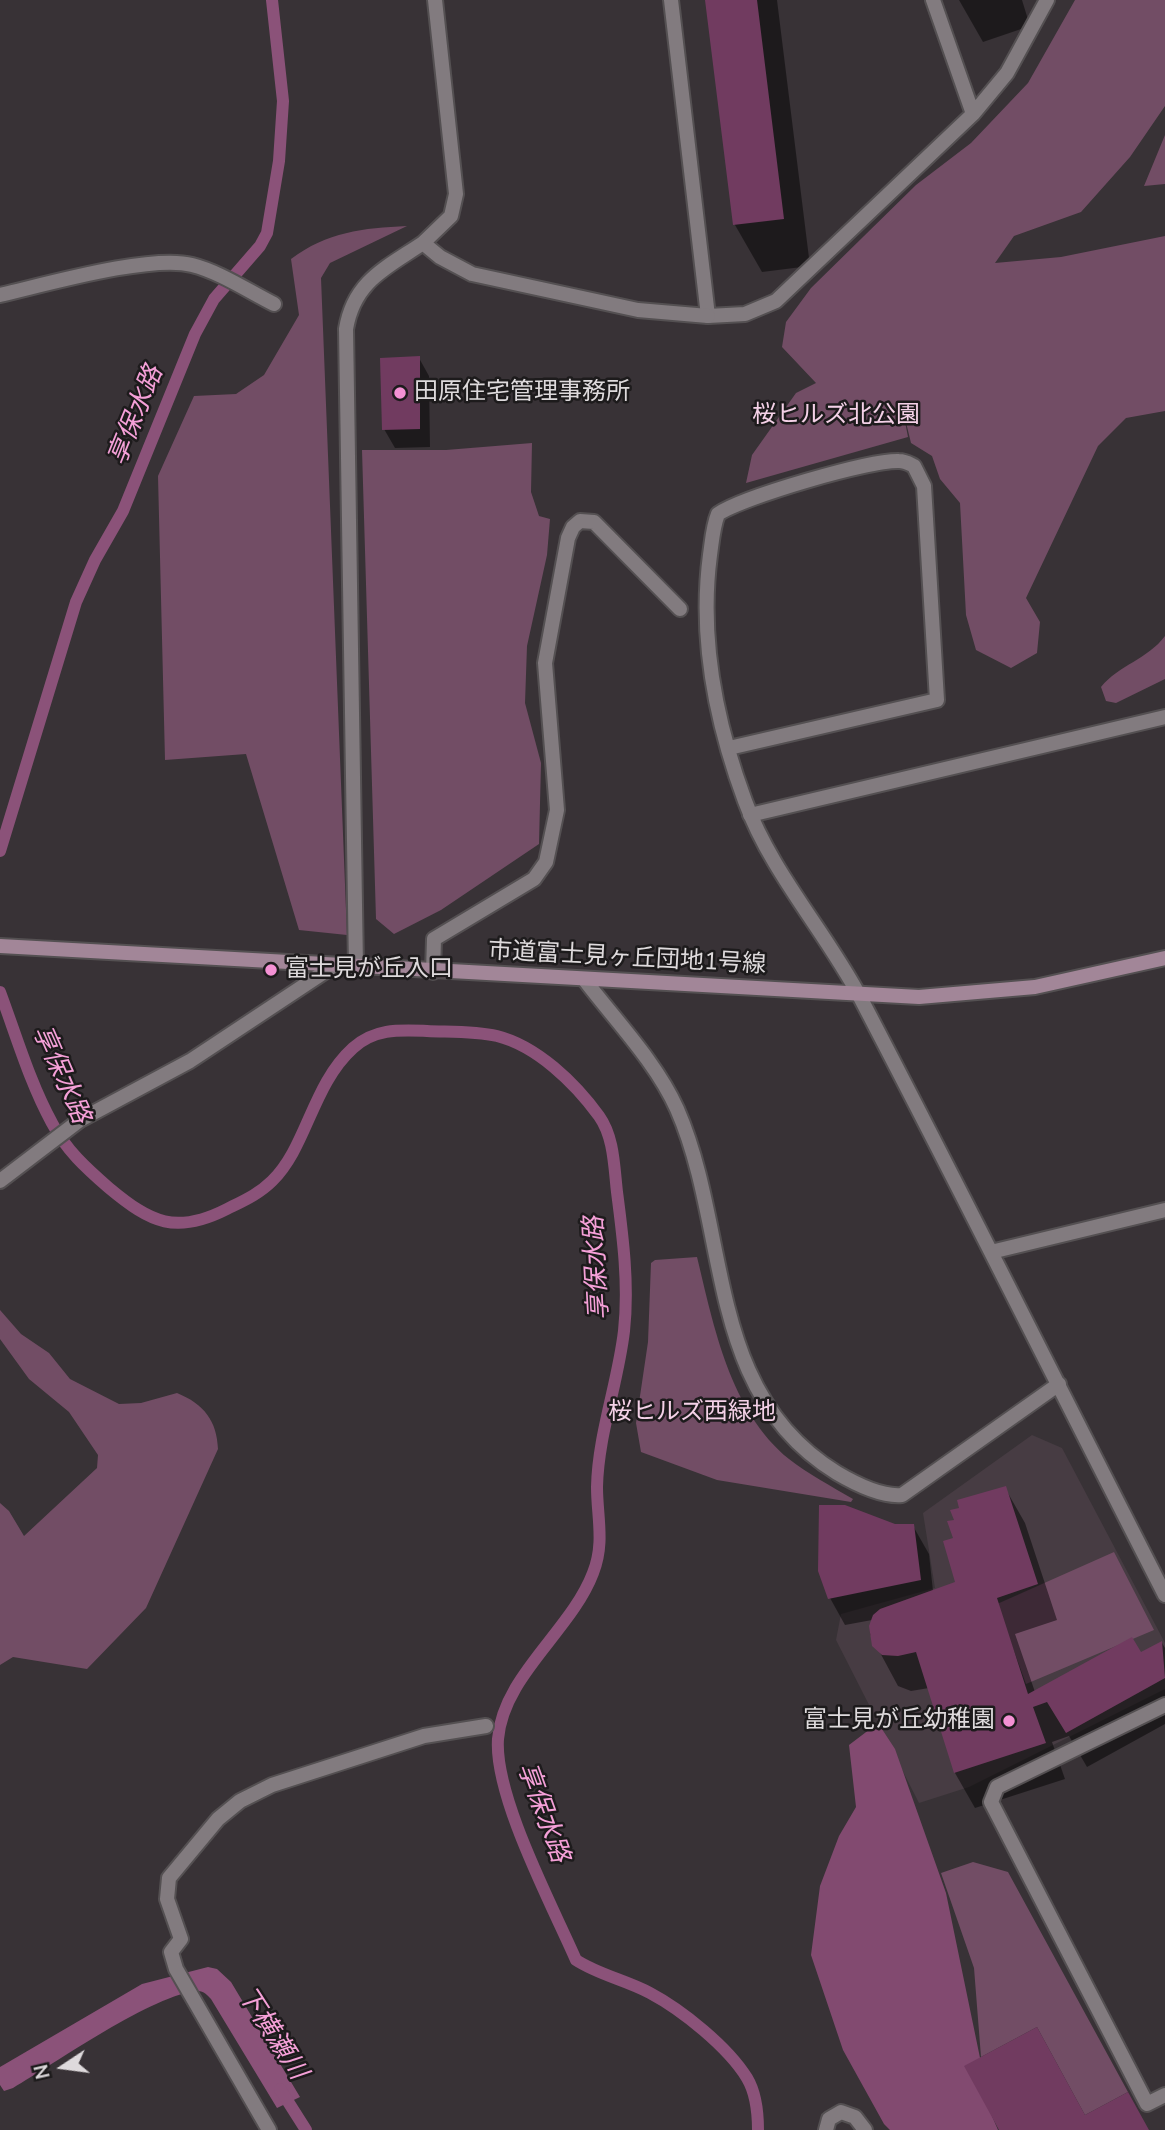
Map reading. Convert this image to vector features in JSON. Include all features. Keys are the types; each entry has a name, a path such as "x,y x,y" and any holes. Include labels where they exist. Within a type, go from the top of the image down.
{"street":[{"path":"356,968 346,329 353,299 360,290 423,243 451,216 456,194 436,0"},
{"path":"671,0 708,316"},
{"path":"933,0 973,114"},
{"path":"423,243 440,257 472,274 638,310 708,316 745,314 776,301 973,114 1007,73 1046,0"},
{"path":"0,295 129,267 178,263 191,264 274,304"},
{"path":"729,748 937,700 923,486 914,466 896,460 822,478 718,514 706,589 709,660 729,748 750,815 858,994 1165,1595"},
{"path":"433,972 433,939 534,879 546,862 552,843 557,810 545,663 568,538 573,527 580,521 594,522 680,609"},
{"path":"750,815 1165,717"},
{"name":"市道富士見ヶ丘団地1号線","path":"0,946 332,967 919,997 1060,983 1165,958"},
{"path":"0,1181 66,1130 111,1101 190,1061 332,967"},
{"path":"584,979 665,1084 676,1107 692,1150 714,1254 740,1349 776,1420 803,1450 848,1479 882,1493 902,1495 1059,1384"},
{"path":"991,1252 1165,1210"},
{"path":"1165,1705 997,1787 991,1802 1147,2104 1165,2095"},
{"path":"269,2130 176,1969 171,1952 181,1939 167,1899 169,1878 229,1809 272,1786 424,1735 486,1726"},
{"path":"826,2130 829,2119 841,2112 855,2117 865,2130"}],"shaded area":[{"path":"1032,1435 1062,1448 1165,1643 1165,1689 969,1787 919,1803 836,1640 841,1614 935,1588 923,1513"},
{"path":"878,1723 895,1749 946,1893 992,2116 998,2130 890,2130 884,2124 843,2050 811,1955 820,1886 839,1836 856,1807 849,1745"},
{"path":"208,1967 217,1969 231,1982 300,2097 277,2108 211,1999 204,1992 198,1991 179,1995 131,2016 13,2088 4,2091 0,2085 0,2067 142,1984"}],"green space":[{"name":"桜ヒルズ北公園","path":"1075,0 1165,0 1165,106 1130,157 1081,212 1014,236 995,263 1061,257 1165,236 1165,411 1126,418 1098,446 1026,598 1040,622 1037,653 1011,668 976,650 966,615 960,503 940,479 932,456 911,443 902,406 908,437 746,483 752,455 796,393 816,383 782,347 786,322 811,288 916,185 971,143 1028,83"},
{"path":"1165,135 1165,184 1144,186"},
{"path":"407,226 330,263 321,278 347,935 299,930 246,754 165,760 158,476 194,396 236,394 264,375 299,315 291,259 318,243 346,233"},
{"path":"532,443 531,492 539,516 550,519 547,555 527,646 525,703 541,763 539,844 441,910 394,934 376,919 362,450 446,450"},
{"path":"1165,636 1165,679 1116,703 1106,701 1101,687 1108,679 1150,651"},
{"name":"桜ヒルズ西緑地","path":"697,1257 727,1366 752,1417 789,1459 853,1499 851,1502 717,1480 641,1452 636,1423 648,1342 651,1263 655,1260"},
{"path":"0,1310 21,1334 49,1353 70,1379 119,1404 141,1403 177,1393 202,1408 215,1430 218,1449 146,1608 87,1669 13,1657 0,1665 0,1503 9,1511 24,1536 97,1468 98,1455 69,1412 29,1379 0,1339"},
{"path":"1114,1552 1154,1630 1026,1684 997,1604"},
{"path":"973,1862 1008,1872 1128,2092 1085,2115 1037,2027 981,2057 974,1968 941,1873"}],"building":[{"path":"705,0 757,0 784,219 733,225"},
{"name":"田原住宅管理事務所","path":"420,356 420,429 382,430 380,358"},
{"name":"富士見が丘幼稚園","path":"1006,1486 1038,1584 997,1598 1028,1694 1132,1637 1141,1652 1162,1641 1165,1678 1066,1733 1047,1702 1033,1707 1046,1743 954,1773 916,1652 898,1656 882,1655 872,1646 869,1626 873,1615 880,1609 955,1582 943,1541 953,1538 947,1521 954,1520 950,1510 959,1508 957,1500"},
{"path":"819,1505 845,1505 895,1524 914,1524 921,1580 828,1599 818,1571"},
{"path":"1037,2027 1085,2115 1128,2092 1149,2130 999,2130 964,2066"}],"waterway":[{"name":"享保水路","path":"0,851 76,602 95,560 123,511 195,334 214,299 260,246 267,233 279,161 283,101 272,0"},
{"name":"享保水路","path":"0,992 37,1092 64,1142 85,1166 124,1200 151,1217 165,1221 193,1222 209,1217 267,1186 294,1151 319,1097 339,1063 361,1041 379,1034 407,1030 471,1032 512,1041 554,1067 579,1091 599,1116 608,1133 612,1152 626,1279 624,1331 598,1468 599,1551 583,1594 524,1674 512,1695 503,1716 498,1739 499,1763 505,1790 526,1850 576,1960 663,2000 716,2042 739,2066 753,2090 758,2130"},
{"name":"下横瀬川","path":"280,2089 306,2130"}],"place":[{"name":"田原住宅管理事務所","path":"400,393"},
{"name":"富士見が丘入口","path":"271,970"},
{"name":"富士見が丘幼稚園","path":"1009,1721"}]}
